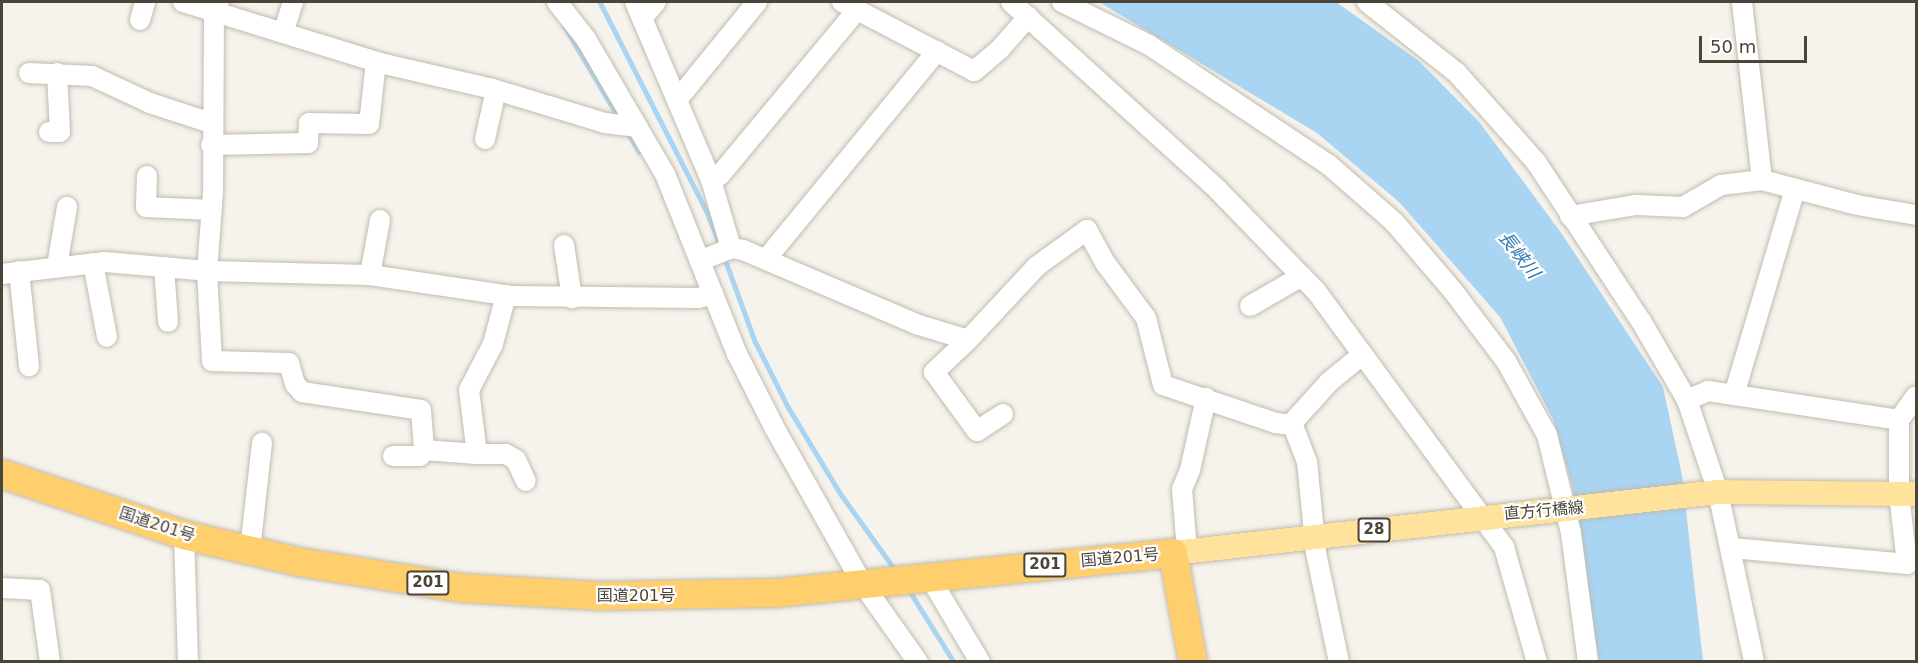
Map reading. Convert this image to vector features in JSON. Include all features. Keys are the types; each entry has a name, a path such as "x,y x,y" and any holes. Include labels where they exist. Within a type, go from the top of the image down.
{"highway":[{"name":"国道201号","path":"2,474 184,535 250,550 460,588 586,596 775,593 923,576 1180,552 1193,662"}],"main road":[{"name":"直方行橋線","path":"1180,552 1709,493 1908,494"}],"street":[{"path":"183,2 216,7 283,33 376,62 496,90 605,123 638,127"},
{"path":"283,33 293,2"},
{"path":"557,2 586,39 664,174 706,258 713,294 774,427 865,583 918,662"},
{"path":"656,2 639,10 711,180 731,248"},
{"path":"677,100 757,2"},
{"path":"1062,2 1149,45 1329,165 1395,224 1506,361 1547,435 1571,509 1588,662"},
{"path":"1367,2 1424,45 1485,102 1536,162 1641,321 1687,400 1709,493 1732,548 1754,662"},
{"path":"1742,2 1762,180"},
{"path":"711,180 720,175 850,6 974,71 1000,49 1017,6 1218,189 1302,276 1362,355 1410,424 1485,517 1504,547 1537,662"},
{"path":"216,7 211,123 211,210 207,271 212,361 289,363 295,384 302,392 422,410 424,450 420,456 393,456"},
{"path":"766,258 937,51"},
{"path":"212,145 308,143 309,123 369,124 376,62"},
{"path":"29,73 92,76 150,103 211,123"},
{"path":"57,73 60,132"},
{"path":"486,139 496,90"},
{"path":"147,176 146,207 211,210"},
{"path":"1570,216 1636,206 1683,207 1721,185 1762,180 1917,215"},
{"path":"1734,395 1795,189"},
{"path":"57,266 67,207"},
{"path":"370,275 380,220"},
{"path":"1003,414 977,431 934,372 968,340 1037,266 1087,230 1106,264 1146,318 1160,380 1168,388 1206,398 1276,423 1292,424"},
{"path":"564,245 572,297"},
{"path":"706,258 731,248 766,258 919,325 968,340"},
{"path":"29,366 10,272 57,266 93,263 207,271 370,275 506,295 698,298 713,294"},
{"path":"93,263 107,337"},
{"path":"164,267 168,322"},
{"path":"1250,306 1302,276"},
{"path":"477,454 469,390 494,344 506,295"},
{"path":"1292,424 1329,382 1362,355"},
{"path":"1687,400 1708,391 1899,420"},
{"path":"1732,548 1912,565 1908,494 1899,420 1917,396"},
{"path":"1180,552 1182,489 1190,470 1206,398"},
{"path":"1292,424 1307,462 1319,570 1339,662"},
{"path":"250,550 262,443"},
{"path":"424,450 506,454 516,460 526,481"},
{"path":"184,535 188,662"},
{"path":"923,576 980,662"},
{"path":"2,588 40,590 50,662"}],"water":[{"name":"長峡川","path":"1099,2 1336,2 1419,61 1480,123 1562,234 1663,387 1682,475 1703,661 1599,661 1573,489 1553,419 1500,317 1399,202 1317,133"}],"waterway":[{"path":"600,2 708,214 721,248"},
{"path":"564,25 619,118"},
{"path":"627,131 639,152"},
{"path":"724,256 755,341 787,405 840,493 896,571"},
{"path":"909,590 954,662"}]}
